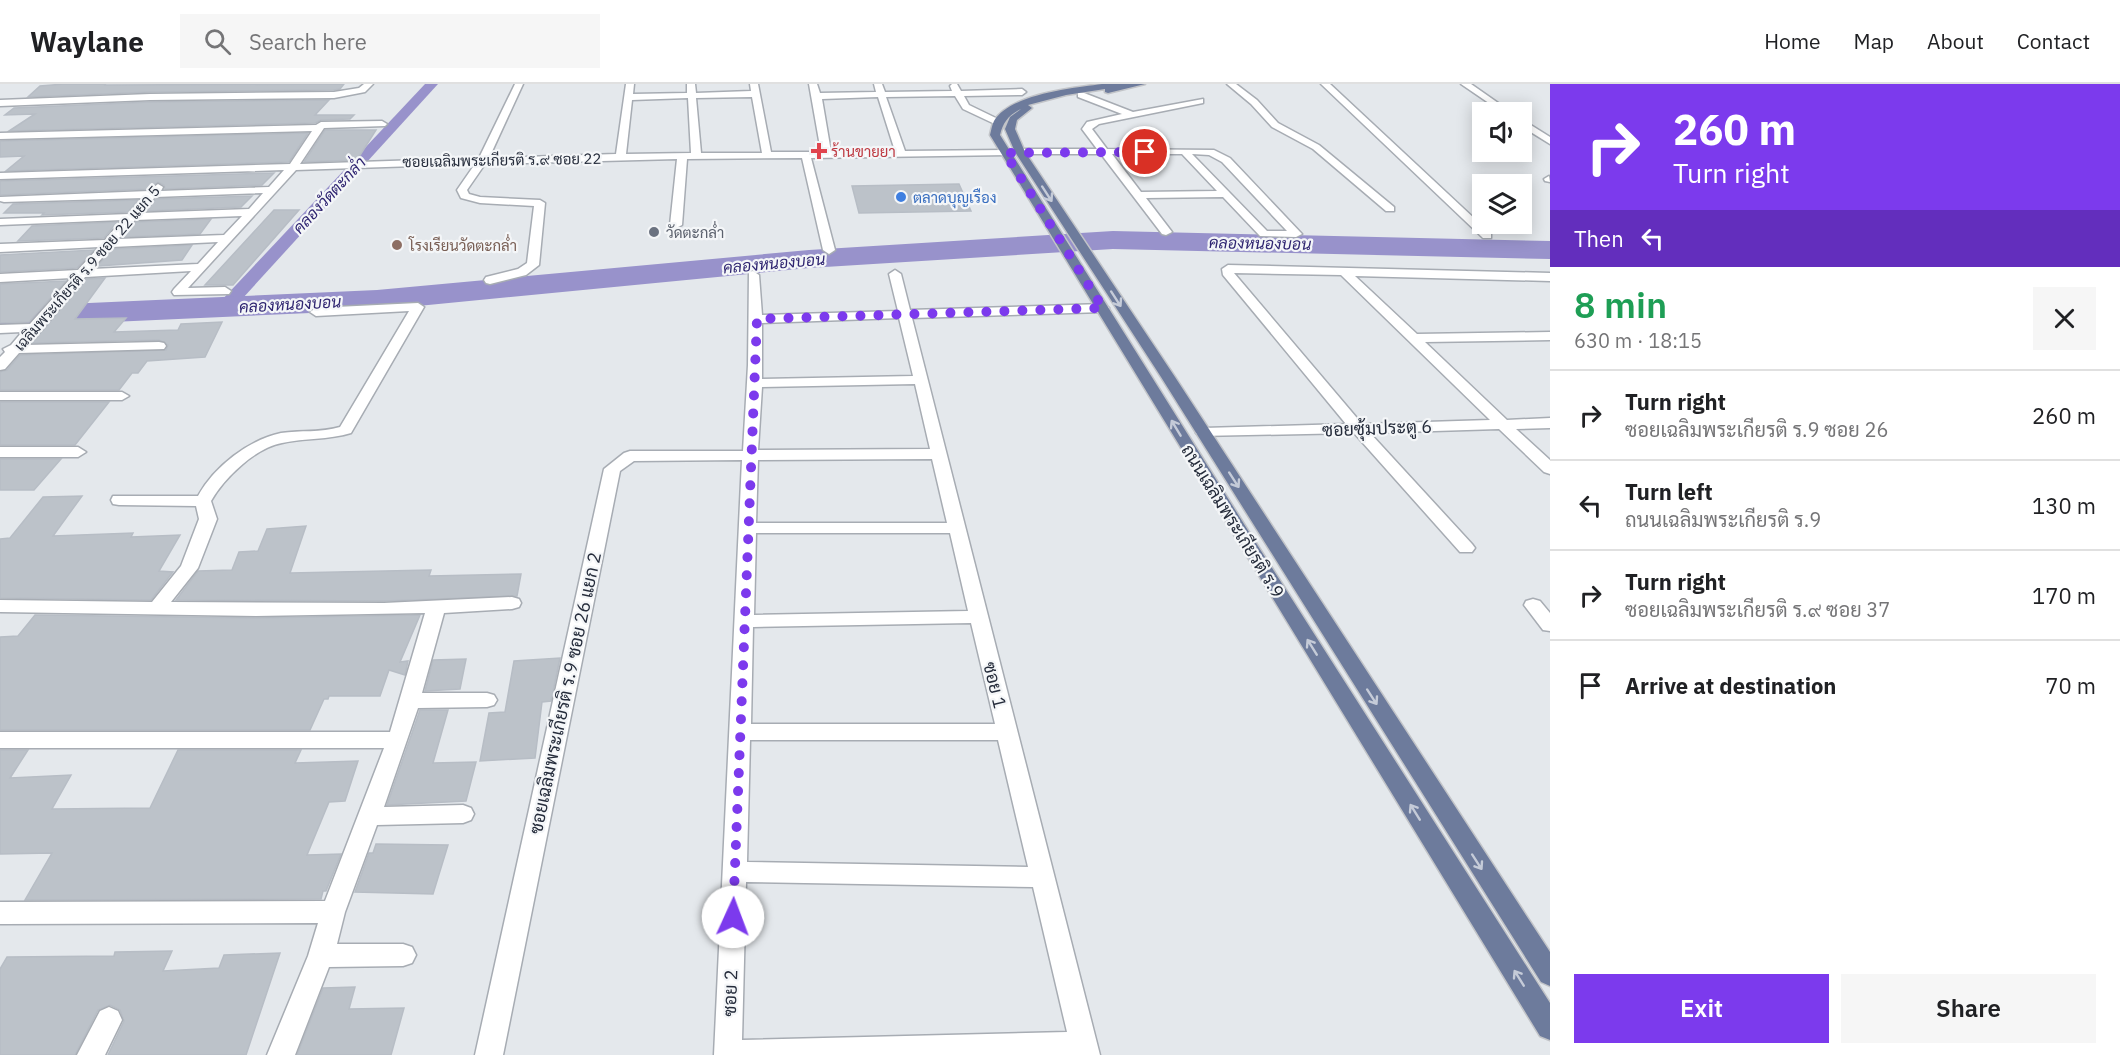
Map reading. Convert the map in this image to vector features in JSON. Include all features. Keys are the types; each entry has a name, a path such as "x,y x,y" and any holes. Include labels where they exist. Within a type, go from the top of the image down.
{"main road":[{"path":"997,122 1005,113 1034,100 1119,84"},
{"name":"ถนนเฉลิมพระเกียรติ ร.9","path":"1141,84 1081,95 1026,109 1014,119 1010,129 1020,152 1077,248 1204,433 1550,974"},
{"name":"ถนนเฉลิมพระเกียรติ ร.9","path":"997,122 995,135 1005,153 1059,238 1077,248 1103,308 1246,543 1550,1027"},
{"path":"1005,153 1020,152"}],"street":[{"path":"0,103 150,97 334,95 362,90 369,84"},
{"path":"489,280 522,273 533,265 541,204 480,200 465,196 462,190 490,150 493,137 519,84"},
{"path":"621,157 630,84"},
{"path":"691,84 696,156"},
{"path":"813,84 818,96 826,156"},
{"path":"878,84 901,154"},
{"path":"1014,84 1034,100"},
{"path":"1077,84 1091,89"},
{"path":"1231,84 1254,102 1275,126 1316,147 1390,209"},
{"path":"1325,84 1486,236"},
{"path":"1465,84 1493,102"},
{"path":"818,96 883,96 955,88 1022,92"},
{"path":"955,88 966,107 997,122"},
{"path":"628,97 691,95 755,89 767,155"},
{"path":"1081,95 1133,115"},
{"path":"1166,232 1087,129 1090,124 1200,101"},
{"path":"225,291 178,292 294,166 321,125 382,124"},
{"path":"0,136 319,128"},
{"path":"1532,129 1550,141"},
{"path":"1020,152 1106,152 1185,152 1210,152 1226,160 1296,234 1264,234 1185,152"},
{"name":"ซอยเฉลิมพระเกียรติ ร.๙ ซอย 22","path":"0,176 621,157 1005,153"},
{"path":"806,156 830,250"},
{"path":"676,225 682,157"},
{"name":"เฉลิมพระเกียรติ ร.9 ซอย 22 แยก 5","path":"0,366 54,308 173,170"},
{"path":"4,199 153,192 272,190"},
{"path":"1138,195 1225,194"},
{"path":"0,222 250,212"},
{"path":"0,248 228,238"},
{"path":"0,278 200,267"},
{"path":"1466,548 1358,429 1227,272 1231,268 1550,277"},
{"path":"1343,271 1550,469"},
{"name":"ซอย 1","path":"895,274 937,454 958,528 1085,1050"},
{"name":"ซอย 2","path":"728,1055 743,621 750,455 756,383 757,319 753,275"},
{"path":"156,609 189,568 208,519 203,501 208,489 263,444 278,438 339,432 348,428 418,307 316,312"},
{"path":"757,319 1103,308"},
{"path":"0,329 37,326"},
{"path":"1415,338 1550,336"},
{"path":"0,350 159,346"},
{"path":"756,383 921,380"},
{"path":"0,396 122,396"},
{"name":"ซอยซุ้มประตู 6","path":"1204,433 1550,423"},
{"path":"0,452 78,452"},
{"name":"ซอยเฉลิมพระเกียรติ ร.9 ซอย 26 แยก 2","path":"489,1055 612,469 630,456 937,454"},
{"path":"119,500 203,501"},
{"path":"747,528 958,528"},
{"path":"0,606 156,609 436,609 512,603"},
{"path":"1533,605 1550,625"},
{"path":"281,1055 321,957 333,912 398,740 436,609"},
{"path":"743,621 979,617"},
{"path":"408,700 487,700"},
{"path":"740,732 1007,732"},
{"path":"0,740 398,740"},
{"path":"369,816 463,814"},
{"path":"734,872 1042,877"},
{"path":"0,913 333,912"},
{"path":"321,957 403,955"},
{"path":"91,1055 109,1020"},
{"path":"728,1055 1085,1050"}],"building":[{"path":"64,84 344,84 340,89 334,90 150,92 28,97 40,86"},
{"path":"329,100 315,115 354,115 350,119 321,120 315,123 9,131 35,114 5,115 14,108 150,102"},
{"path":"325,130 376,130 357,160 304,162"},
{"path":"308,133 289,162 6,171 24,156 0,157 0,141"},
{"path":"274,173 262,185 165,189 164,185 158,182 148,189 0,195 0,181"},
{"path":"959,184 971,211 859,213 852,186"},
{"path":"252,196 241,207 146,211 156,199"},
{"path":"138,200 128,212 42,215 44,213 4,213 13,204"},
{"path":"274,210 299,210 233,285 205,285"},
{"path":"211,219 200,234 123,237 136,222"},
{"path":"117,222 104,238 18,241 32,226"},
{"path":"192,245 182,260 97,266 113,249"},
{"path":"94,250 77,268 0,272 0,255"},
{"path":"105,278 75,319 126,318 114,332 178,330 181,324 222,322 205,357 147,361 138,373 132,373 119,390 0,390 0,372 7,370 20,355 166,350 168,345 159,340 32,343 86,279"},
{"path":"66,281 29,322 0,323 0,284"},
{"path":"0,402 109,402 75,445 0,445"},
{"path":"0,459 61,459 34,490 0,490"},
{"path":"82,496 53,536 133,533 131,537 180,535 159,571 173,572 151,600 0,598 0,539 10,538 43,497"},
{"path":"306,526 290,573 431,570 429,576 521,574 517,596 384,601 176,600 198,571 232,570 239,552 258,551 267,529"},
{"path":"35,615 256,618 420,615 400,662 408,661 405,675 389,670 380,696 329,696 328,699 324,699 310,730 0,730 0,637 18,636"},
{"path":"560,658 551,701 542,702 535,758 480,761 489,713 505,712 514,661"},
{"path":"466,659 460,689 425,691 433,660"},
{"path":"420,710 448,710 433,763 476,762 466,801 387,805"},
{"path":"0,750 28,750 10,778 71,775 52,809 150,808 178,750 301,750 295,763 358,761 345,801 329,802 307,855 341,854 321,899 25,900 52,853 0,854"},
{"path":"376,844 448,845 433,894 355,892 369,853 373,853"},
{"path":"172,951 163,971 219,968 224,955 280,953 246,1055 108,1055 124,1021 120,1010 110,1005 98,1010 75,1055 0,1055 0,969 7,957 114,956 115,952"},
{"path":"355,987 349,1009 404,1008 391,1055 297,1055 323,988"}],"waterway":[{"name":"คลองวัดตะกล่ำ","path":"226,306 432,84"},
{"name":"คลองหนองบอน","path":"0,317 377,300 809,259 1113,240 1550,250"}],"place":[{"name":"ร้านขายยา","path":"819,151"},
{"name":"ตลาดบุญเรือง","path":"901,197"},
{"name":"วัดตะกล่ำ","path":"654,232"},
{"name":"โรงเรียนวัดตะกล่ำ","path":"397,245"}],"route":[{"path":"733,917 757,319 1103,308 1005,153 1145,152"}]}
